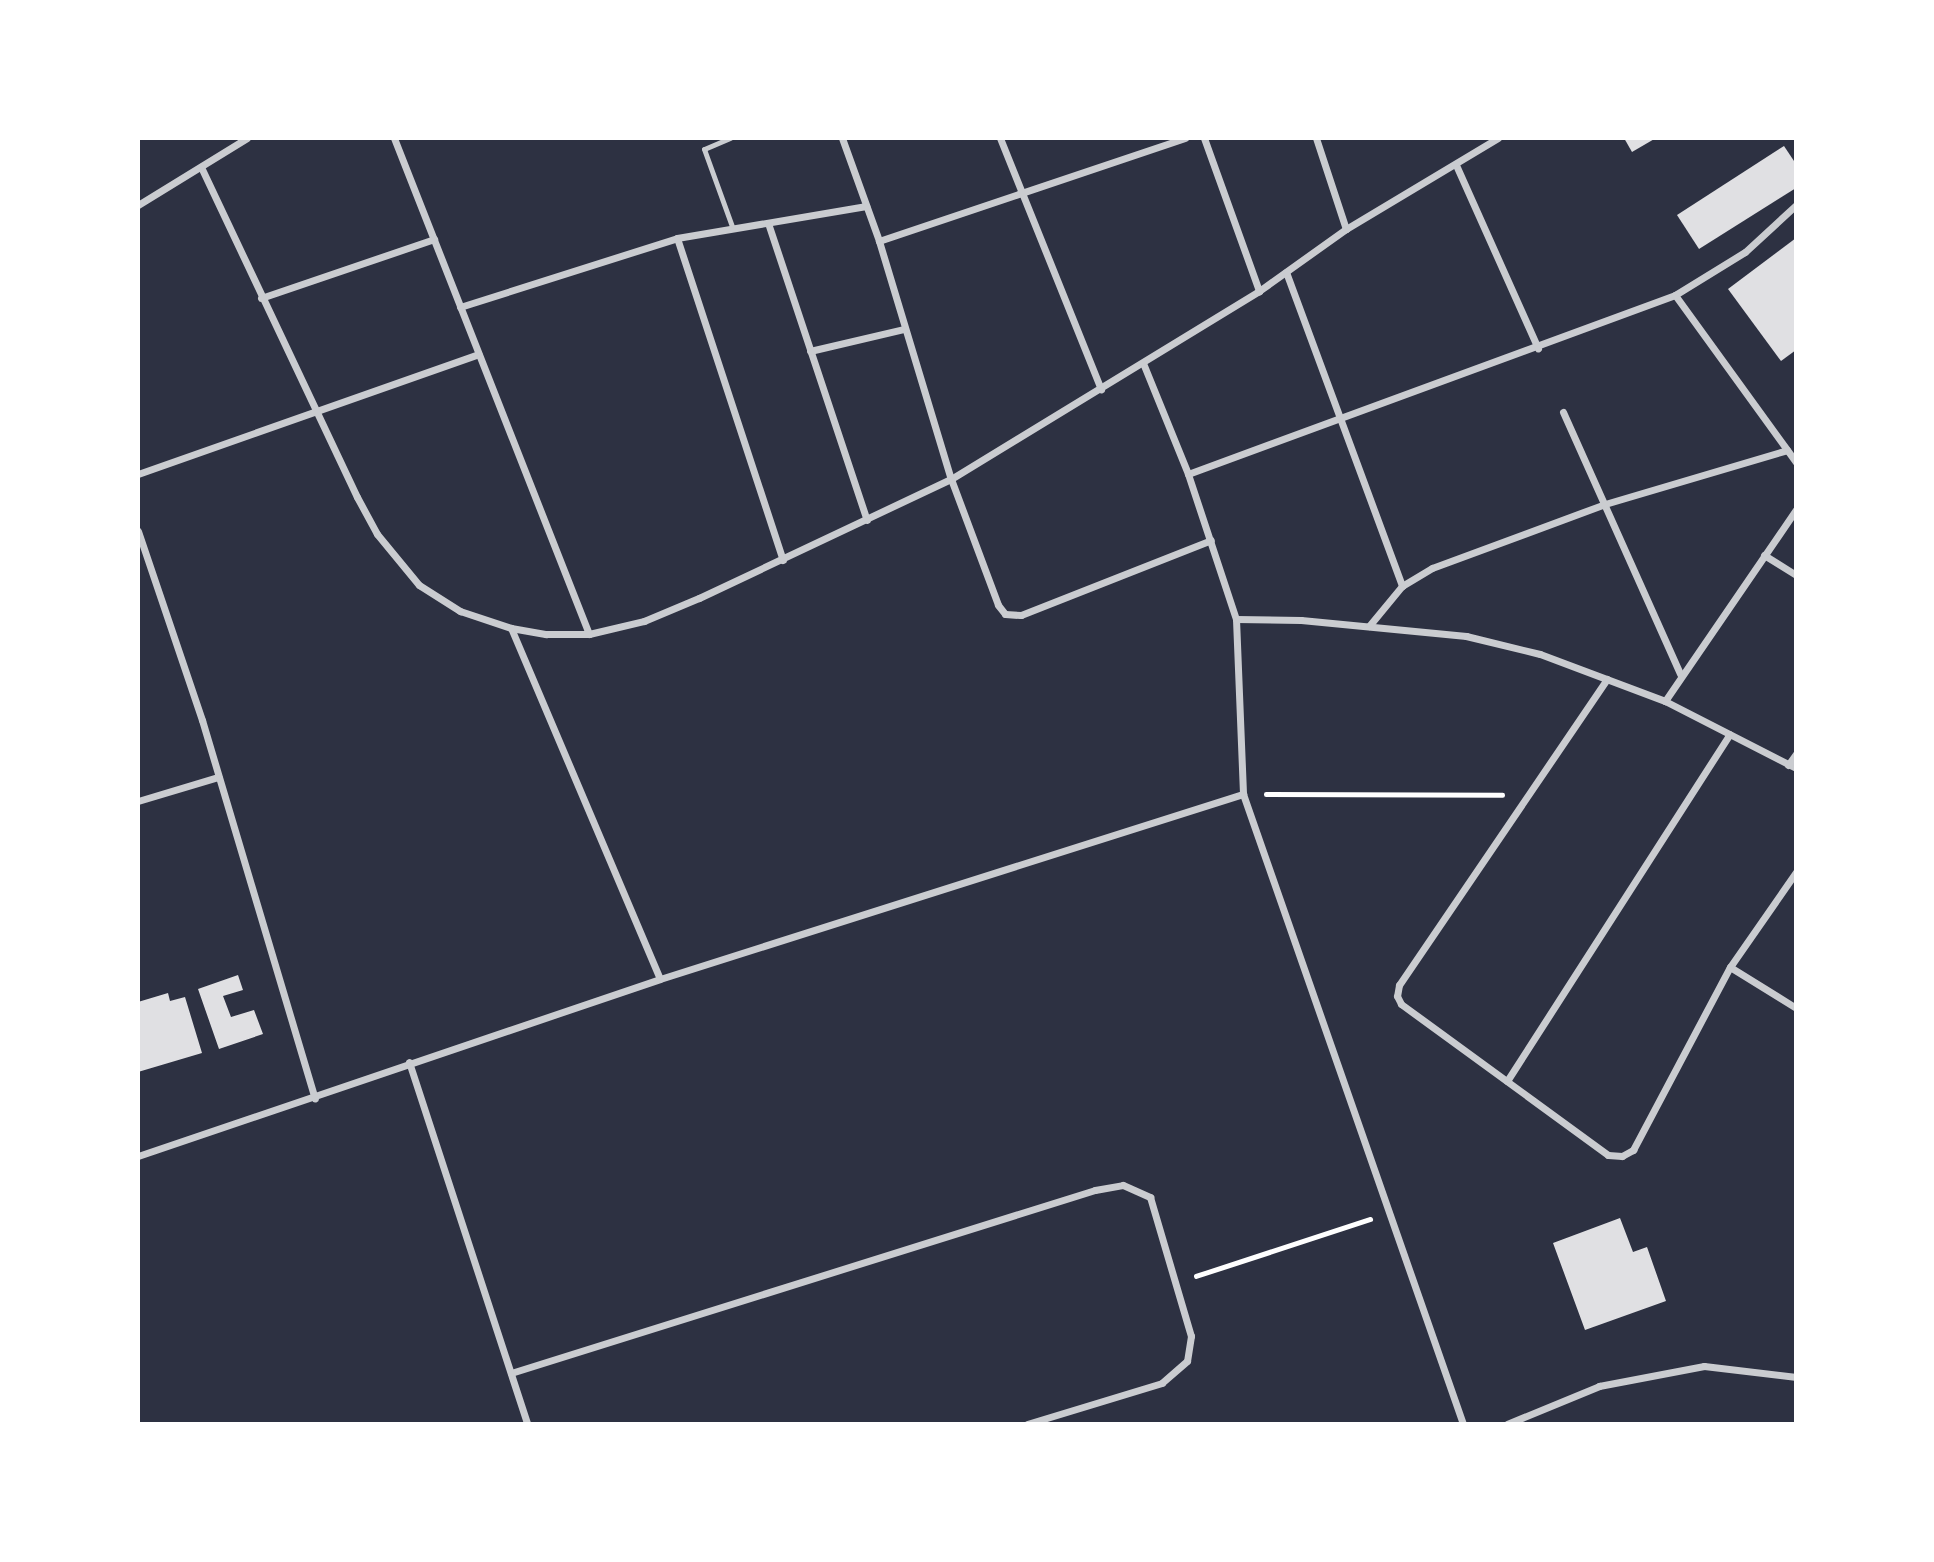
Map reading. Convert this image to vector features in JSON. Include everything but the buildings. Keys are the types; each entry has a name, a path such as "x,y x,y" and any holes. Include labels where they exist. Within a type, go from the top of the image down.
{"street":[{"path":"138,205 247,138"},
{"path":"394,138 589,634"},
{"path":"842,138 879,241 951,479 998,605 1005,614 1021,615 1211,540"},
{"path":"1000,138 1101,389"},
{"path":"879,241 1023,195 1185,138"},
{"path":"1204,138 1259,290"},
{"path":"1315,138 1346,229"},
{"path":"201,167 313,413 377,534 419,584 460,611 512,628 547,634 589,634 645,621 783,560 951,479 1259,290 1346,229 1498,138"},
{"path":"1456,165 1538,348"},
{"path":"1188,474 1538,348 1675,295 1745,252 1796,205"},
{"path":"460,307 677,238 866,206"},
{"path":"768,223 867,520"},
{"path":"677,238 783,560"},
{"path":"261,298 434,239"},
{"path":"1286,272 1337,420 1402,586"},
{"path":"1675,295 1796,462"},
{"path":"810,351 904,329"},
{"path":"138,474 479,354"},
{"path":"1143,363 1188,474 1236,619 1243,794 1463,1424"},
{"path":"1563,412 1680,674"},
{"path":"1369,626 1402,586 1432,568 1605,504 1787,450"},
{"path":"1665,701 1680,674 1796,510"},
{"path":"138,531 218,777 316,1098"},
{"path":"1764,555 1796,575"},
{"path":"1236,619 1369,626 1466,636 1540,654 1665,701 1792,767 1796,754"},
{"path":"512,628 660,979"},
{"path":"1607,679 1531,796 1399,985 1396,996 1401,1004 1608,1154 1622,1156 1633,1150 1730,967 1796,872"},
{"path":"1507,1081 1730,734"},
{"path":"138,801 218,777"},
{"path":"138,1156 316,1098 408,1062 660,979 1243,794"},
{"path":"1730,967 1796,1008"},
{"path":"408,1062 527,1424"},
{"path":"511,1373 1123,1185 1150,1197 1191,1336 1187,1361 1162,1383 1027,1424"},
{"path":"1507,1424 1599,1385 1704,1366 1796,1377"}],"lane":[{"path":"730,138 704,149 733,229"}],"path":[{"path":"1243,794 1531,796"},
{"path":"1175,1283 1388,1213"}]}
